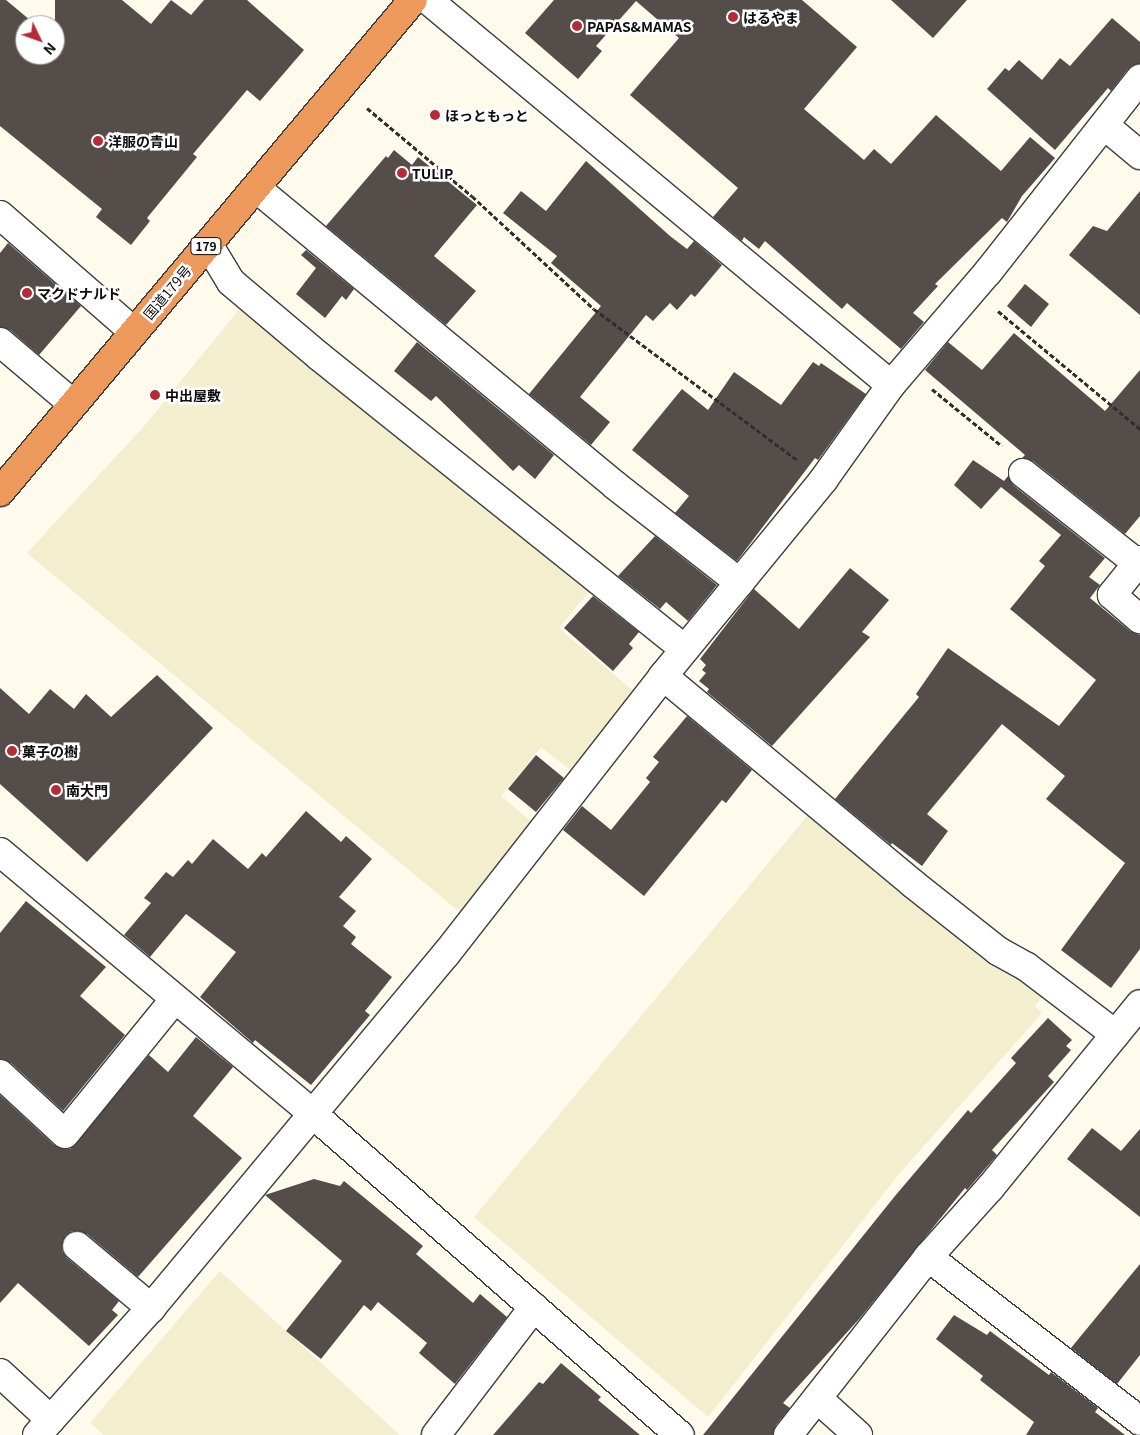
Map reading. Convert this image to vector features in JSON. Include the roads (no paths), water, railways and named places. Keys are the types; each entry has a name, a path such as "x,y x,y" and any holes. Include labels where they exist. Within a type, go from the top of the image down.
{"highway":[{"name":"国道179号","path":"0,492 413,0"}],"street":[{"path":"428,0 898,376"},
{"path":"0,1373 44,1427 151,1308 314,1116 543,832 663,676 824,479 898,376 973,290 1140,79"},
{"path":"1104,125 1140,155"},
{"path":"256,188 616,486 740,583"},
{"path":"0,215 134,332"},
{"path":"208,244 231,282 312,351 685,649"},
{"path":"0,342 73,404"},
{"path":"1023,473 1138,562 1112,595 1140,618"},
{"path":"663,676 912,883 998,951 1027,967 1115,1034"},
{"path":"5,866 174,1000 314,1116 680,1435"},
{"path":"0,1074 65,1134 174,1000"},
{"path":"788,1435 928,1257 990,1188 1140,1004"},
{"path":"77,1246 151,1308"},
{"path":"928,1257 1140,1421"},
{"path":"436,1435 534,1307"},
{"path":"818,1399 858,1435"}],"place":[{"name":"はるやま","path":"733,17"},
{"name":"PAPAS&MAMAS","path":"577,26"},
{"name":"ほっともっと","path":"435,115"},
{"name":"洋服の青山","path":"98,141"},
{"name":"TULIP","path":"402,173"},
{"name":"マクドナルド","path":"27,293"},
{"name":"中出屋敷","path":"155,395"},
{"name":"菓子の樹","path":"12,751"},
{"name":"南大門","path":"56,790"}]}
